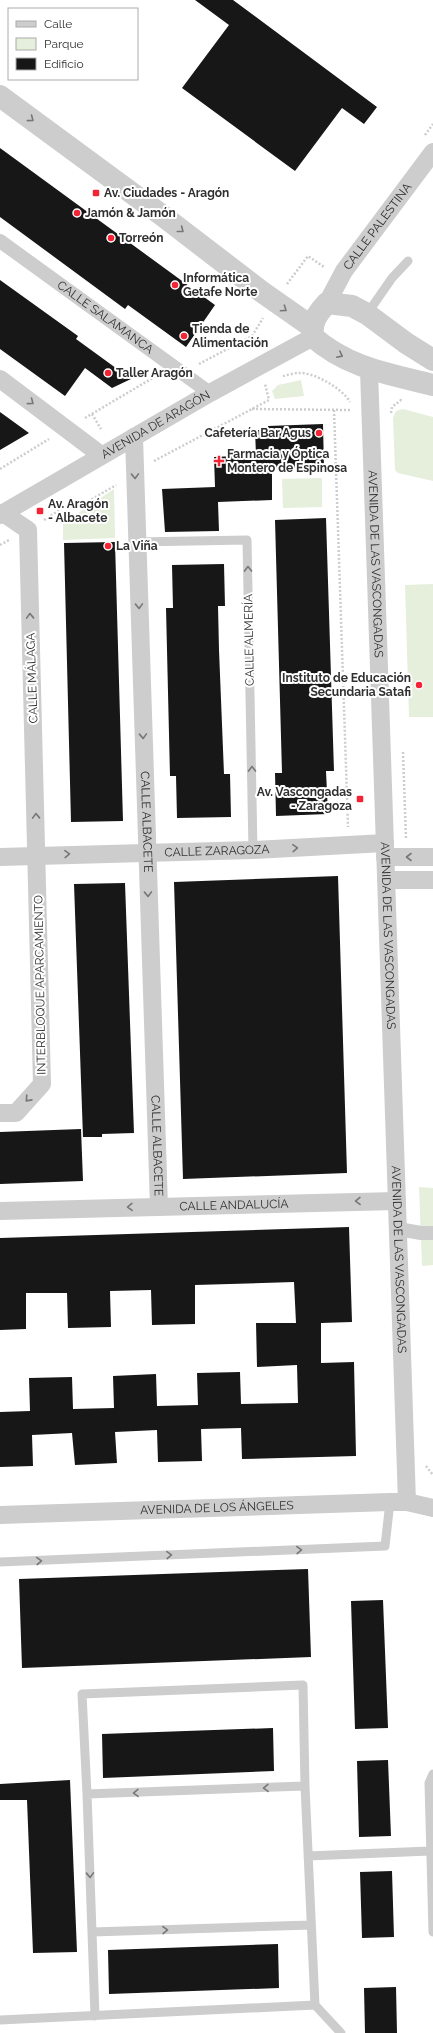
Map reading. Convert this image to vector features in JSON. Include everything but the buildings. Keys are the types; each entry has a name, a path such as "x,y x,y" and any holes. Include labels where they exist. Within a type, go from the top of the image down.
{"street":[{"path":"0,96 163,216 262,292 312,332 323,346 378,372 433,385"},
{"name":"CALLE PALESTINA","path":"327,303 344,271 433,152"},
{"name":"CALLE SALAMANCA","path":"0,242 210,393"},
{"path":"312,332 318,313 327,303 352,306 367,314 406,343 433,360"},
{"name":"AVENIDA DE ARAGÓN","path":"1,513 210,393 312,332"},
{"path":"378,372 398,368 408,352 406,343"},
{"name":"AVENIDA DE LAS VASCONGADAS","path":"378,372 370,410 398,1229 399,1502"},
{"path":"0,379 101,455"},
{"name":"CALLE ALBACETE","path":"134,437 159,1207"},
{"name":"CALLE MÁLAGA","path":"1,513 28,530 37,855"},
{"name":"CALLE ZARAGOZA","path":"0,856 253,850 348,845 426,857"},
{"name":"INTERBLOQUE APARCAMIENTO","path":"0,1113 16,1113 42,1084 37,855"},
{"path":"386,880 433,880"},
{"name":"CALLE ANDALUCÍA","path":"0,1211 397,1201"},
{"path":"398,1229 421,1233 433,1233"},
{"name":"AVENIDA DE LOS ÁNGELES","path":"0,1515 399,1502 433,1508"}],"lane":[{"path":"367,314 392,278 408,261"},
{"name":"CALLE ALMERÍA","path":"137,542 247,540 253,850"},
{"path":"0,1562 385,1546 399,1502"},
{"path":"96,2016 82,1694 303,1685 305,1786 315,2005 341,2033"},
{"path":"433,1774 429,1783 433,1932"},
{"path":"87,1794 305,1786"},
{"path":"308,1856 430,1852"},
{"path":"92,1932 311,1925"},
{"path":"0,2020 315,2005"}],"path":[{"path":"252,409 354,410 347,397 320,377 300,373 277,377"},
{"path":"370,410 390,416 392,407 401,400 406,401"},
{"path":"334,410 348,845"},
{"path":"402,744 406,840 418,840 426,857"}],"green space":[{"path":"301,380 304,396 275,399 272,391 278,385"},
{"path":"403,409 433,417 433,481 398,473 395,470 393,418 396,411"},
{"path":"322,478 322,507 283,508 282,479"},
{"path":"114,489 115,538 63,540 63,523"},
{"path":"433,584 433,717 409,717 405,585"},
{"path":"419,1187 433,1188 433,1265 422,1266"}],"place":[{"name":"Av. Ciudades - Aragón","path":"96,193"},
{"name":"Jamón & Jamón","path":"77,213"},
{"name":"Torreón","path":"111,238"},
{"name":"Informática Getafe Norte","path":"175,285"},
{"name":"Tienda de Alimentación","path":"184,336"},
{"name":"Taller Aragón","path":"108,373"},
{"name":"Cafetería Bar Agus","path":"319,433"},
{"name":"Farmacia y Óptica Montero de Espinosa","path":"219,461"},
{"name":"Av. Aragón - Albacete","path":"40,511"},
{"name":"La Viña","path":"108,546"},
{"name":"Instituto de Educación Secundaria Satafi","path":"419,685"},
{"name":"Av. Vascongadas - Zaragoza","path":"360,799"}]}
